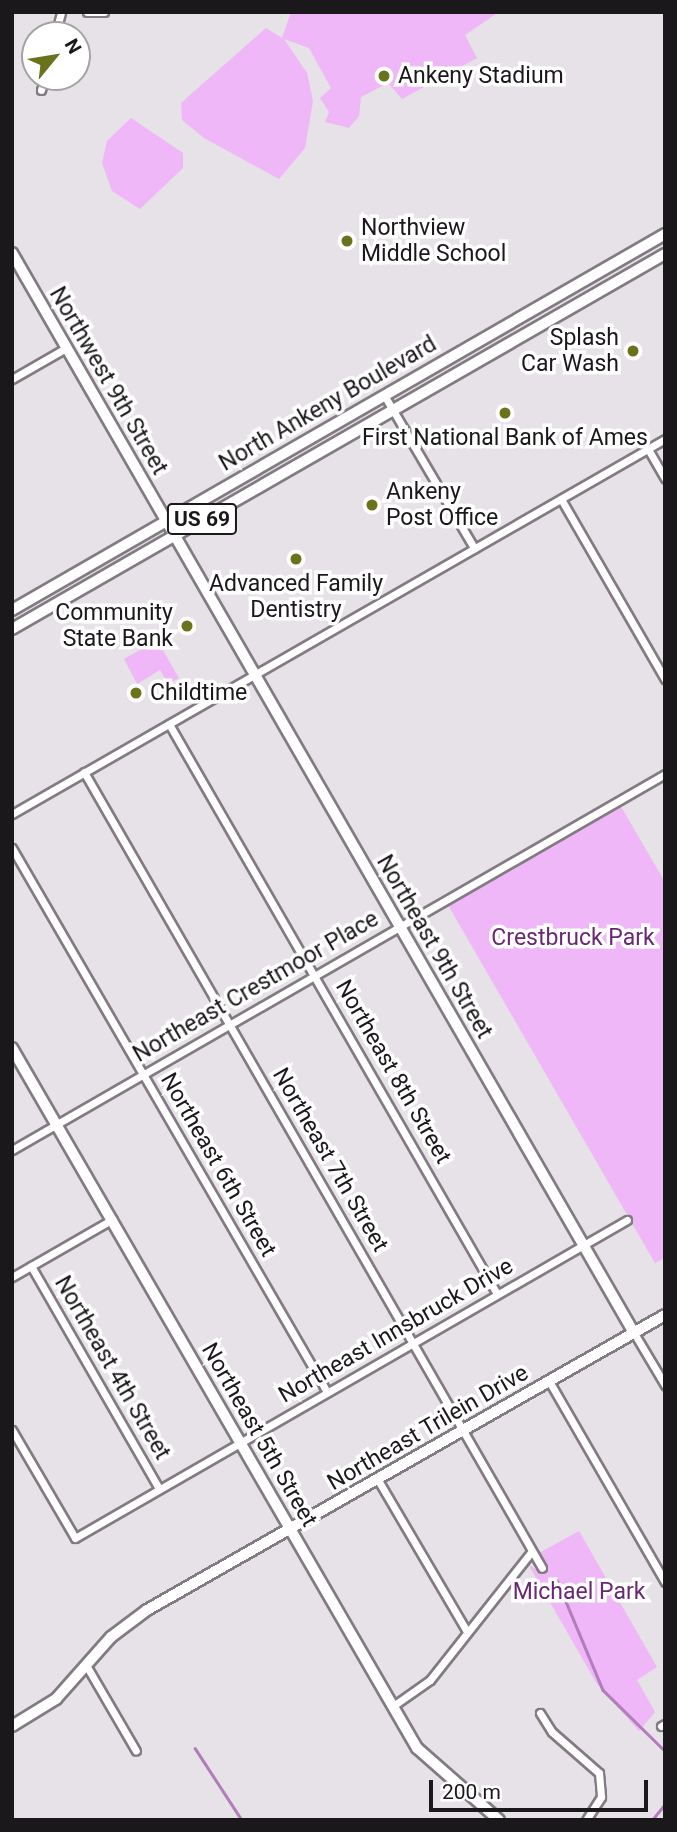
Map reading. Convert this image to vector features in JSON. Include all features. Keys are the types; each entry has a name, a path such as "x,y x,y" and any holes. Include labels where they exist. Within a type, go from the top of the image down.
{"main road":[{"name":"North Ankeny Boulevard","path":"12,629 384,395 665,234"},
{"name":"North Ankeny Boulevard","path":"12,610 392,409 665,254"}],"street":[{"path":"87,12 104,12"},
{"name":"Northwest 9th Street","path":"13,256 170,528"},
{"path":"12,379 66,348"},
{"path":"384,395 474,548"},
{"path":"12,814 665,439"},
{"path":"648,449 665,479"},
{"path":"561,499 665,679"},
{"name":"Northeast 9th Street","path":"170,528 665,1385"},
{"name":"Northeast 8th Street","path":"169,724 497,1294"},
{"name":"Northeast 7th Street","path":"84,772 542,1568"},
{"name":"Northeast Crestmoor Place","path":"12,1150 665,774"},
{"name":"Northeast 6th Street","path":"12,848 327,1392"},
{"name":"Northeast 5th Street","path":"12,1048 393,1706 434,1769 499,1820"},
{"path":"12,1277 113,1219"},
{"name":"Northeast Innsbruck Drive","path":"12,1430 75,1538 627,1220"},
{"name":"Northeast 4th Street","path":"31,1266 159,1489"},
{"name":"Northeast Trilein Drive","path":"12,1726 55,1699 86,1665 147,1610 665,1315"},
{"path":"549,1381 665,1582"},
{"path":"377,1479 467,1632"},
{"path":"393,1706 430,1680 532,1551"},
{"path":"86,1665 136,1751"},
{"path":"540,1713 552,1732 599,1773 601,1797 586,1820"}],"green space":[{"path":"291,12 499,12 465,35 477,58 402,99 388,83 361,97 359,116 349,128 325,122 329,112 320,98 331,88 309,48 284,39 307,73 313,101 305,148 279,179 204,138 182,120 181,103 266,28 282,38"},
{"path":"131,118 183,153 183,168 140,209 112,191 102,163 107,141"},
{"path":"157,640 179,678 168,684 160,670 137,684 124,659"},
{"name":"Crestbruck Park","path":"620,805 665,882 665,1258 655,1263 448,905"},
{"name":"Michael Park","path":"579,1531 657,1667 637,1680 655,1712 639,1731 597,1684 528,1564 539,1572 547,1568 539,1553"}],"waterway":[{"path":"557,1580 603,1690 665,1751"},
{"path":"195,1748 242,1820"},
{"path":"652,1820 665,1804"}],"place":[{"name":"Ankeny Stadium","path":"384,76"},
{"name":"Northview Middle School","path":"347,241"},
{"name":"Splash Car Wash","path":"633,351"},
{"name":"First National Bank of Ames","path":"505,413"},
{"name":"Ankeny Post Office","path":"372,505"},
{"name":"Advanced Family Dentistry","path":"296,559"},
{"name":"Community State Bank","path":"187,626"},
{"name":"Childtime","path":"136,693"}]}
